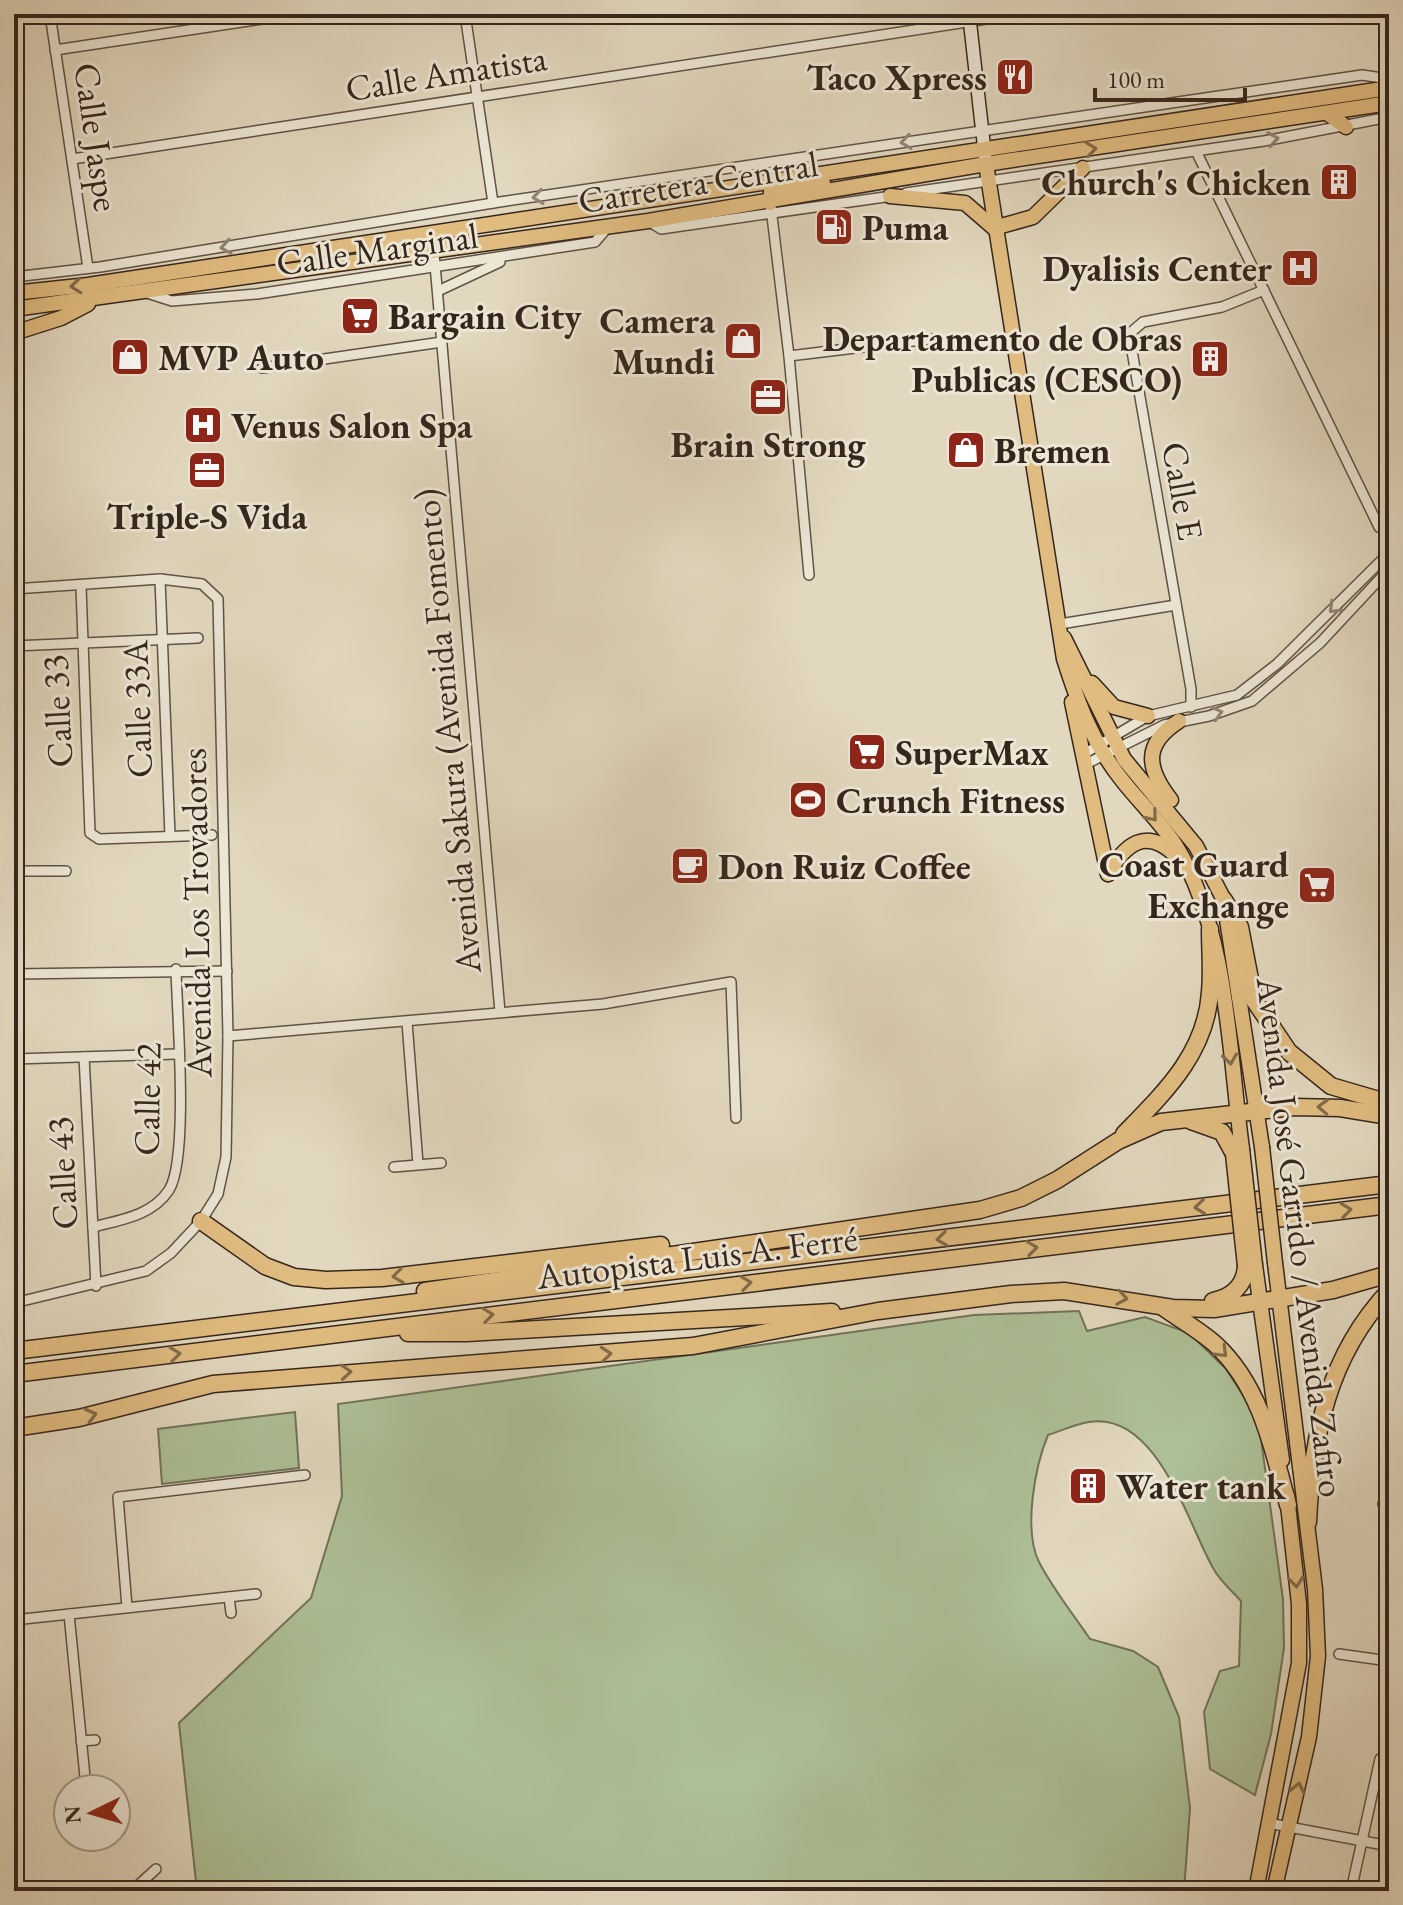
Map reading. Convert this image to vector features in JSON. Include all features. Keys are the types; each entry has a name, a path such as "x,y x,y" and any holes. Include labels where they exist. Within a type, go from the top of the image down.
{"highway":[{"path":"1224,900 1240,927 1254,1000 1289,1052 1331,1086 1389,1103"},
{"path":"1118,1141 1172,1083 1196,1050 1210,992 1210,929"},
{"path":"342,1311 394,1295 980,1210 1021,1198 1057,1180 1118,1141 1161,1122 1319,1106 1389,1116"},
{"path":"1160,1305 1219,1300 1232,1295 1251,1265 1238,1151 1222,1132 1184,1118"},
{"name":"Autopista Luis A. Ferré","path":"14,1351 1389,1184"},
{"name":"Autopista Luis A. Ferré","path":"14,1374 1389,1205"},
{"path":"201,1221 265,1266 294,1277 326,1280 382,1278 790,1230 865,1226"},
{"path":"383,1329 421,1335 878,1311 1064,1291 1160,1305 1214,1309 1333,1290 1389,1274"},
{"path":"1308,1522 1313,1449 1333,1379 1347,1346 1389,1291"},
{"path":"1160,1305 1201,1332 1232,1361 1268,1430 1288,1505"},
{"path":"17,1427 79,1418 213,1384 693,1346 878,1311"}],"main road":[{"name":"Carretera Central","path":"14,293 1389,88"},
{"name":"Carretera Central","path":"14,309 95,301 648,221 771,208 986,164 1389,103"},
{"path":"1327,113 1346,127"},
{"name":"Avenida José Garrido / Avenida Zafiro","path":"986,164 1061,629 1101,750 1176,846 1199,895 1210,929 1237,1113 1238,1151"},
{"path":"771,208 771,191 832,182 855,168"},
{"path":"890,196 965,203 994,228 1033,217 1083,168"},
{"path":"351,245 377,250 409,247 434,253 461,238 488,234 522,219"},
{"path":"14,333 61,318 95,301"},
{"path":"1073,667 1114,707 1148,716"},
{"path":"1073,667 1083,760 1108,874 1128,846 1142,841 1164,844 1184,863"},
{"name":"Avenida José Garrido / Avenida Zafiro","path":"1073,667 1115,743 1196,846 1224,900 1262,1147 1281,1299 1308,1522 1318,1656 1309,1737 1274,1891"},
{"path":"1179,721 1157,737 1152,763 1155,776 1179,811 1196,846"},
{"name":"Avenida José Garrido / Avenida Zafiro","path":"1251,1265 1288,1505 1299,1604 1299,1663 1256,1891"}],"street":[{"name":"Calle Jaspe","path":"50,14 88,268"},
{"path":"55,50 295,14"},
{"path":"465,14 493,203"},
{"name":"Calle Amatista","path":"72,159 969,18 1019,14"},
{"path":"969,18 986,164"},
{"path":"14,277 100,267 493,203 1362,75 1389,79"},
{"path":"1127,110 1130,126"},
{"path":"809,575 789,356 771,208 890,196 1083,168 1346,127 1389,117"},
{"path":"1196,151 1379,527"},
{"name":"Calle Marginal","path":"147,293 172,301 257,294 436,269 595,242 607,227"},
{"name":"Avenida Sakura (Avenida Fomento)","path":"434,253 500,1012"},
{"path":"438,291 484,272 505,258"},
{"path":"100,267 138,276"},
{"name":"Calle E","path":"1191,707 1129,334 1143,322 1222,307 1264,290"},
{"path":"789,356 930,339"},
{"path":"262,368 442,342"},
{"path":"14,548 17,589"},
{"path":"1115,743 1148,716 1237,695 1261,678 1389,553"},
{"path":"1083,760 1115,743 1151,730 1227,711 1270,688 1320,643 1389,569"},
{"name":"Avenida Los Trovadores","path":"14,1303 96,1286 146,1271 171,1253 201,1221 218,1194 226,1157 228,1036 218,599 202,584 160,579 81,587 17,589"},
{"name":"Calle 33A","path":"160,579 170,836"},
{"name":"Calle 33","path":"81,587 90,833 99,839 170,836"},
{"path":"1061,629 1176,605"},
{"path":"14,646 198,638"},
{"path":"170,836 212,835"},
{"path":"14,871 66,871"},
{"path":"14,974 176,969 227,971"},
{"name":"Calle 42","path":"93,1227 142,1215 169,1190 181,1146 176,969"},
{"path":"228,1036 603,1004 731,982 736,1118"},
{"path":"407,1022 418,1164"},
{"path":"14,1059 177,1054"},
{"name":"Calle 43","path":"84,1057 96,1286"},
{"path":"394,1167 441,1163"},
{"path":"127,1607 118,1497 305,1475"},
{"path":"1389,1491 1383,1504 1389,1518"},
{"path":"14,1620 256,1594"},
{"path":"229,1597 231,1613"},
{"path":"69,1614 85,1773"},
{"path":"1339,1654 1389,1661"},
{"path":"81,1741 95,1740"},
{"path":"1351,1891 1380,1759 1389,1759"},
{"path":"1268,1823 1389,1846"},
{"path":"132,1891 156,1869"}],"green space":[{"path":"1079,1311 1087,1331 1145,1317 1189,1333 1226,1369 1250,1406 1260,1432 1283,1599 1284,1648 1271,1734 1255,1795 1210,1769 1204,1712 1220,1671 1239,1666 1241,1601 1213,1568 1181,1500 1152,1452 1134,1434 1113,1423 1084,1423 1048,1435 1035,1480 1031,1516 1034,1549 1050,1582 1090,1639 1133,1651 1158,1667 1179,1717 1190,1808 1184,1891 197,1891 179,1723 311,1598 342,1496 338,1404 974,1315"},
{"path":"295,1412 299,1468 162,1484 158,1429"}],"place":[{"name":"Taco Xpress","path":"1015,77"},
{"name":"Church's Chicken","path":"1339,182"},
{"name":"Puma","path":"834,227"},
{"name":"Dyalisis Center","path":"1300,268"},
{"name":"Bargain City","path":"360,316"},
{"name":"Camera Mundi","path":"743,341"},
{"name":"MVP Auto","path":"130,357"},
{"name":"Departamento de Obras Publicas (CESCO)","path":"1210,359"},
{"name":"Brain Strong","path":"768,397"},
{"name":"Venus Salon Spa","path":"203,425"},
{"name":"Bremen","path":"966,450"},
{"name":"Triple-S Vida","path":"207,470"},
{"name":"SuperMax","path":"867,752"},
{"name":"Crunch Fitness","path":"808,800"},
{"name":"Don Ruiz Coffee","path":"690,866"},
{"name":"Coast Guard Exchange","path":"1317,885"},
{"name":"Water tank","path":"1088,1486"}]}
